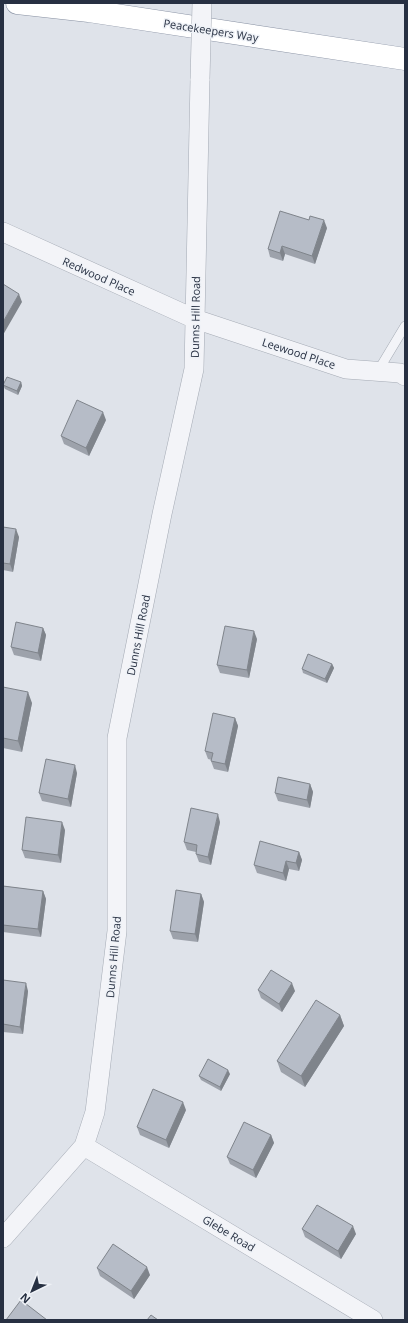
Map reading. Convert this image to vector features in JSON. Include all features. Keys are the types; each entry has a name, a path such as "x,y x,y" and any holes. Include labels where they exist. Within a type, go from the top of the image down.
{"highway":[{"name":"Peacekeepers Way","path":"17,3 89,11 405,59"}],"street":[{"name":"Dunns Hill Road","path":"3,1238 84,1146 95,1112 117,931 117,738 162,514 194,369 202,3"},
{"name":"Redwood Place","path":"3,232 195,320"},
{"name":"Leewood Place","path":"195,320 346,369 400,373 405,376"},
{"name":"Glebe Road","path":"84,1146 373,1320"}],"lane":[{"path":"378,371 405,326"}],"building":[{"path":"280,211 309,220 310,216 324,220 312,256 282,246 280,253 268,249"},
{"path":"3,284 19,294 3,322"},
{"path":"7,377 21,382 17,391 3,385"},
{"path":"77,400 103,412 86,448 61,436"},
{"path":"3,527 16,529 10,564 3,563"},
{"path":"16,622 43,628 38,653 11,647"},
{"path":"225,626 254,631 247,670 217,665"},
{"path":"308,654 332,664 325,679 302,669"},
{"path":"3,687 28,692 18,741 3,738"},
{"path":"213,713 235,718 225,764 211,761 213,753 205,751"},
{"path":"46,759 75,765 68,799 39,793"},
{"path":"278,777 310,784 307,800 275,793"},
{"path":"191,808 218,814 208,857 196,854 197,845 184,842"},
{"path":"26,817 62,822 58,855 22,850"},
{"path":"260,841 299,852 296,863 286,861 283,873 254,865"},
{"path":"3,886 43,891 38,929 3,925"},
{"path":"176,890 201,894 195,934 170,931"},
{"path":"271,970 292,983 279,1004 258,990"},
{"path":"3,980 26,983 20,1027 3,1024"},
{"path":"316,1000 340,1015 301,1076 277,1061"},
{"path":"208,1059 228,1070 220,1087 199,1076"},
{"path":"153,1089 183,1102 166,1140 137,1127"},
{"path":"244,1122 271,1135 253,1170 227,1157"},
{"path":"317,1205 353,1226 338,1251 302,1229"},
{"path":"113,1244 147,1267 131,1291 97,1268"},
{"path":"21,1300 47,1320 6,1320"},
{"path":"151,1315 158,1320 147,1320"}]}
